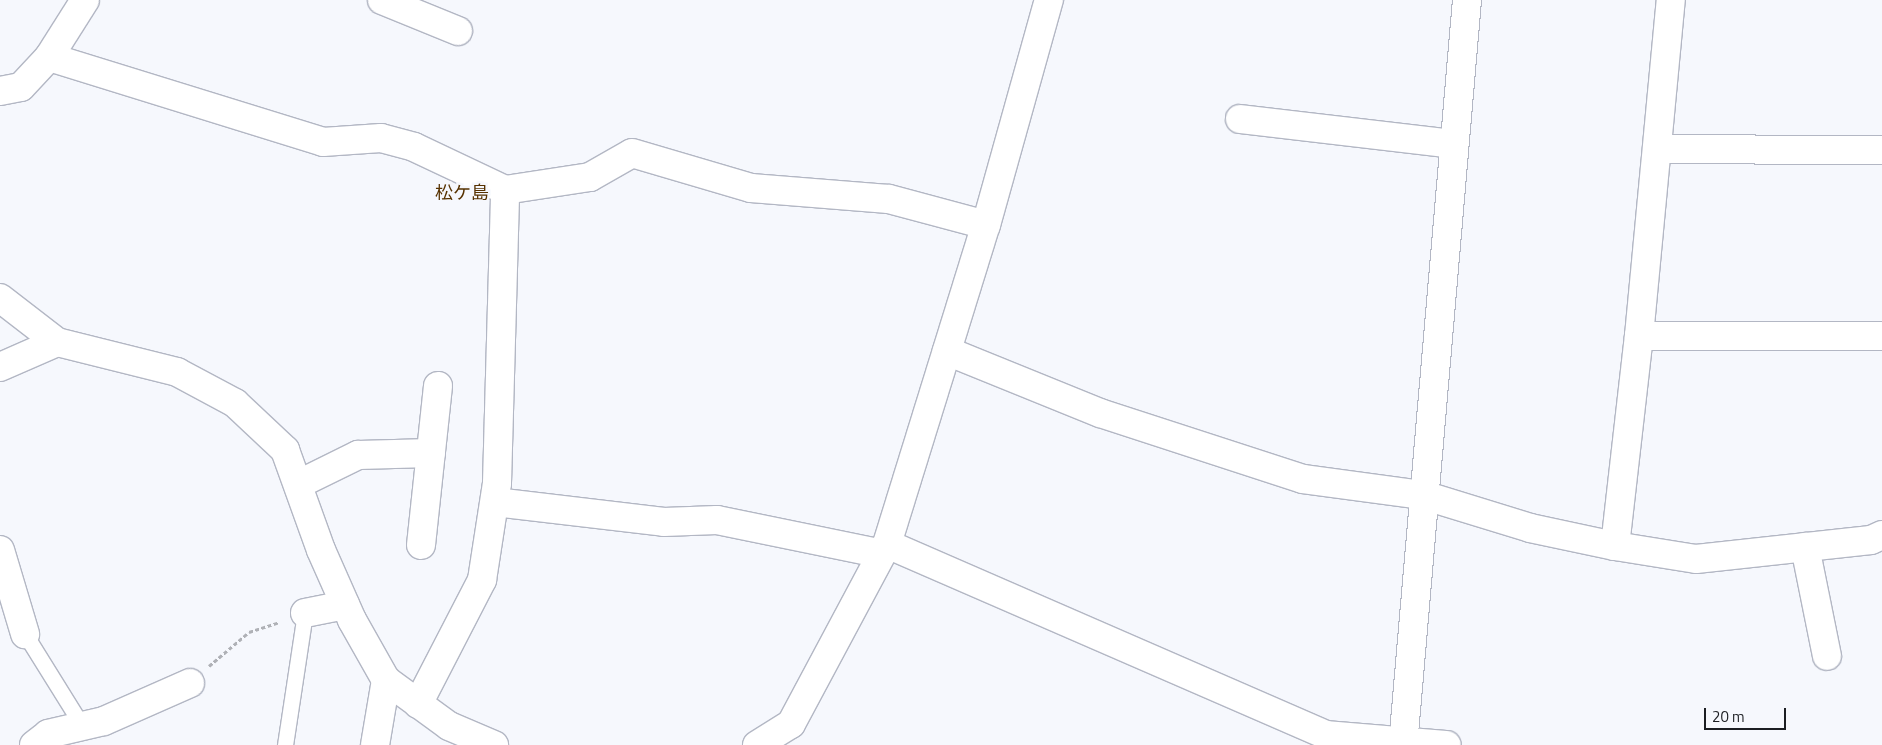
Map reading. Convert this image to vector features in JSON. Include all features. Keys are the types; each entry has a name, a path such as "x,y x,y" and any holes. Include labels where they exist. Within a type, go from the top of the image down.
{"street":[{"path":"0,91 20,87 49,58 85,0"},
{"path":"382,0 458,31"},
{"path":"1403,743 1467,0"},
{"path":"1615,546 1639,336 1671,0"},
{"path":"757,745 791,724 884,549 986,225 1045,1"},
{"path":"49,58 323,142 381,138 414,147 505,190 590,177 632,153 751,188 889,200 986,225"},
{"path":"1240,119 1454,144"},
{"path":"1658,149 1882,150"},
{"path":"418,704 482,580 495,502 505,190"},
{"path":"0,298 57,342 177,372 235,403 285,450 300,484 321,550 345,605 386,680 449,726 494,745"},
{"path":"1639,336 1882,336"},
{"path":"0,367 57,342"},
{"path":"947,351 1100,413 1303,479 1423,495 1530,528 1615,546 1696,560 1871,540 1882,535"},
{"path":"421,545 438,386"},
{"path":"300,484 358,456 431,453"},
{"path":"495,502 664,522 717,520 884,549 1327,735 1403,743 1447,745"},
{"path":"1805,547 1827,656"},
{"path":"0,550 25,634"},
{"path":"305,613 345,605"},
{"path":"375,745 386,680"},
{"path":"34,745 48,734 104,721 190,682"}],"lane":[{"path":"286,745 305,613"},
{"path":"25,634 83,726"}],"path":[{"path":"190,682 250,632 305,613"}],"district":[{"name":"松ケ島","path":"462,193"}]}
